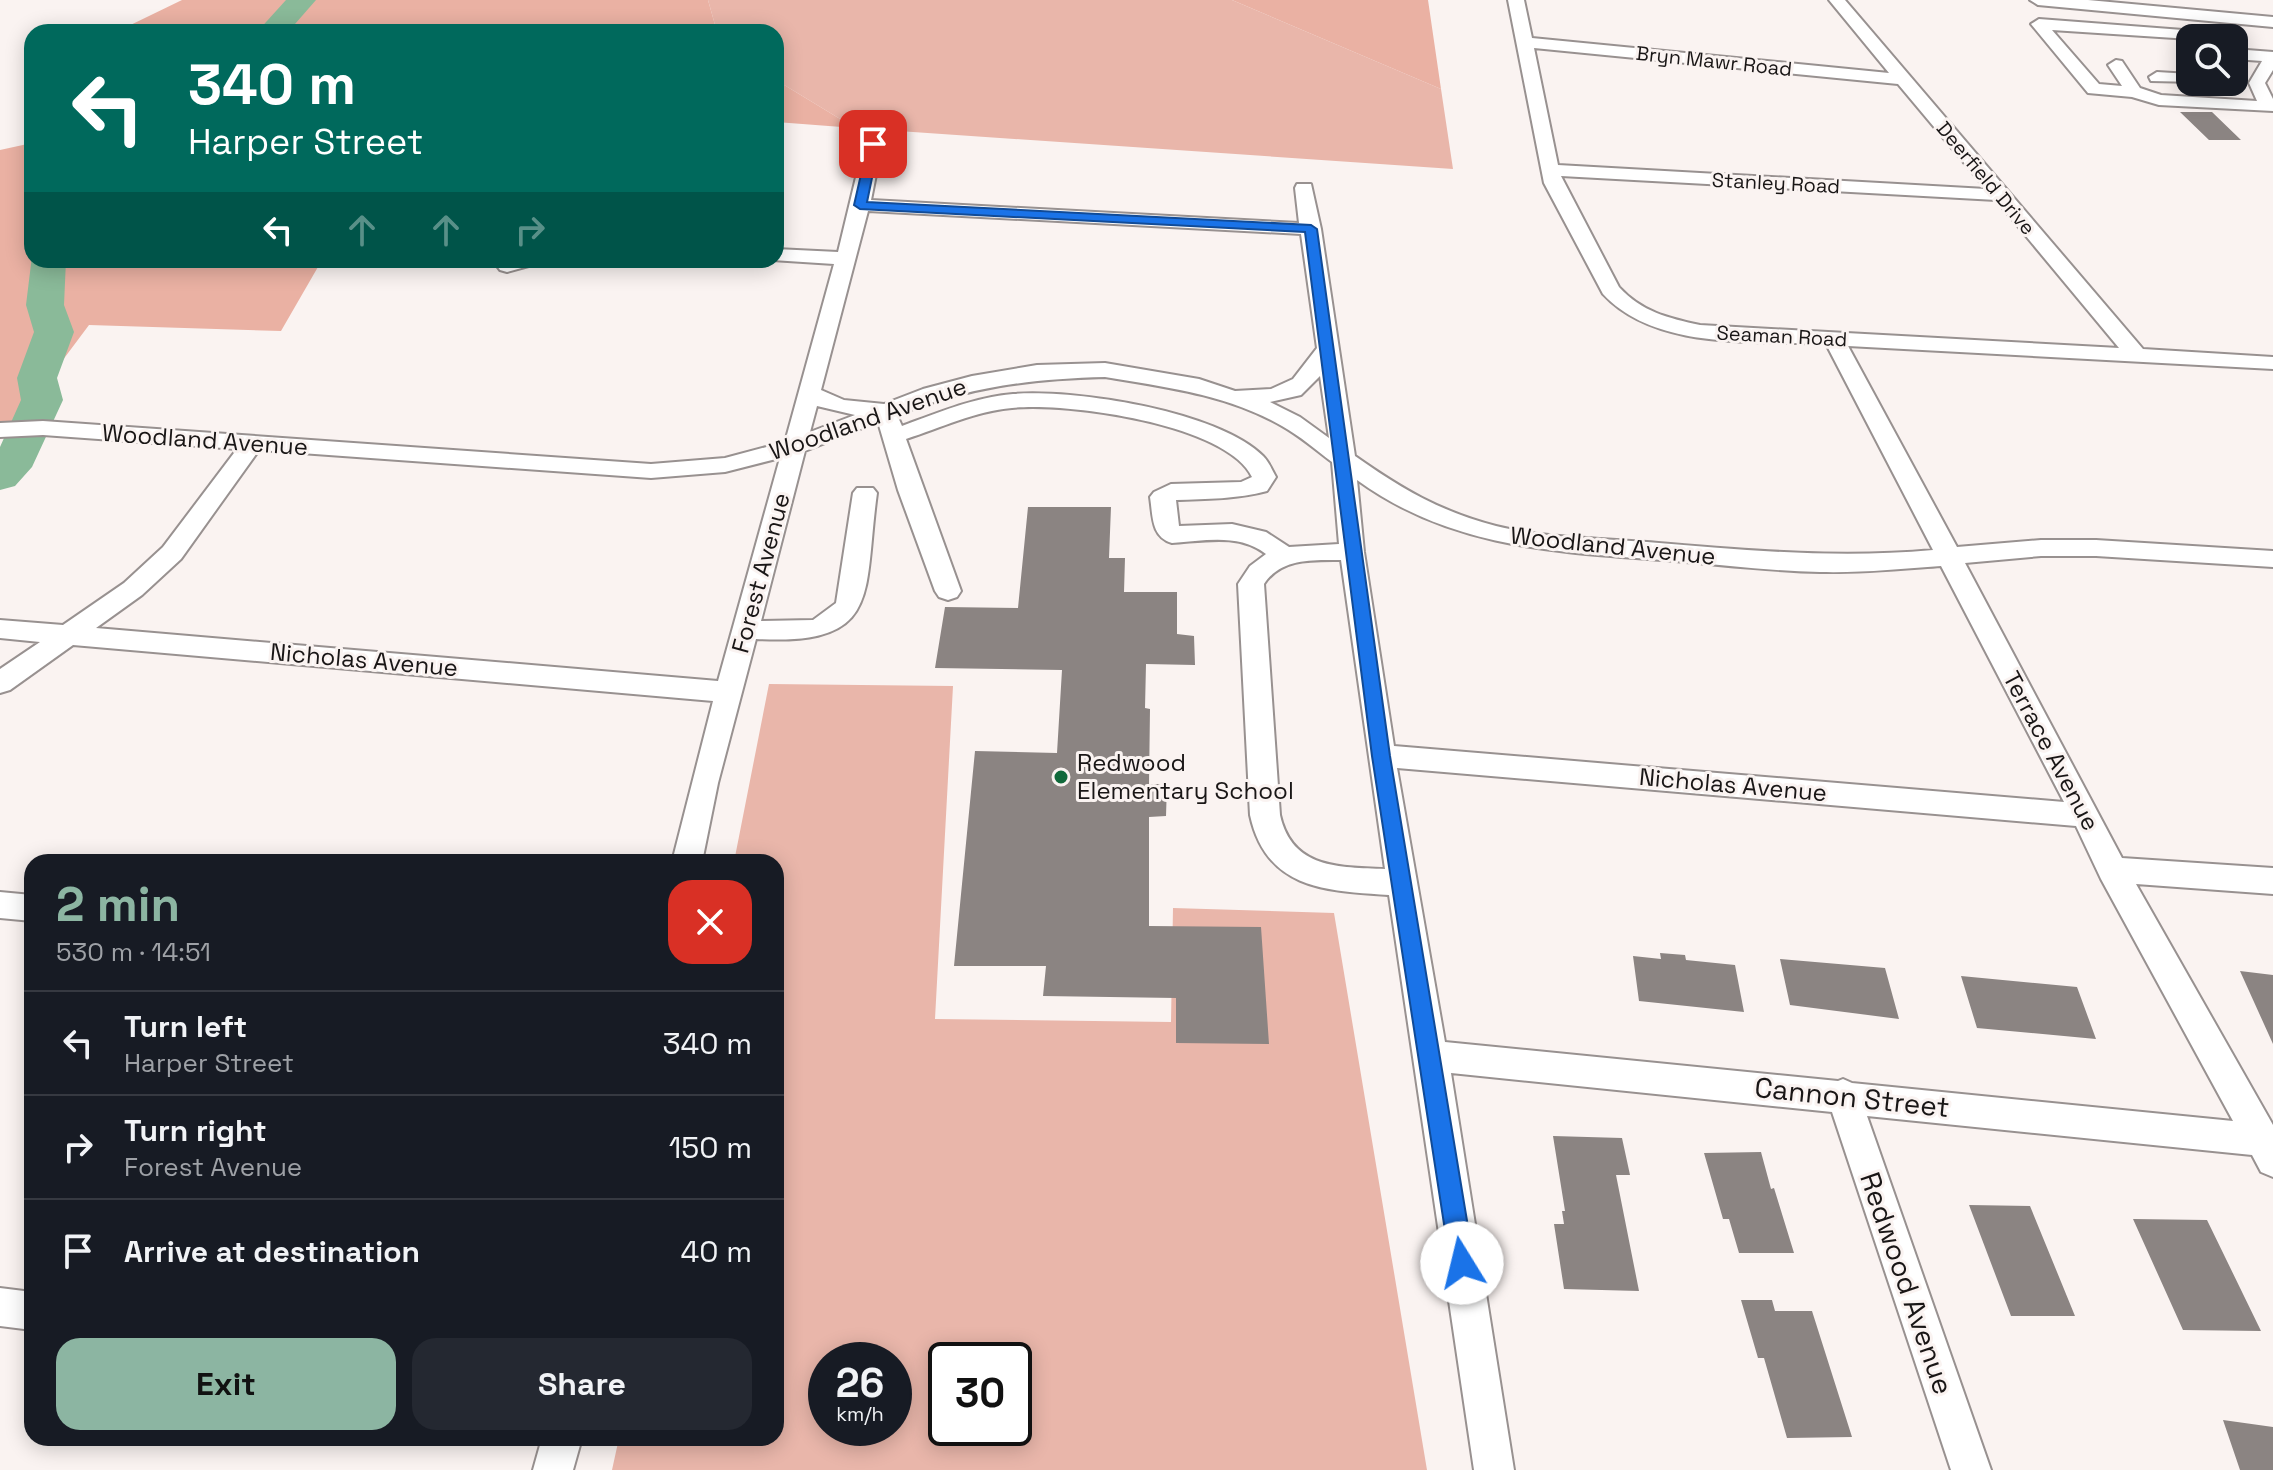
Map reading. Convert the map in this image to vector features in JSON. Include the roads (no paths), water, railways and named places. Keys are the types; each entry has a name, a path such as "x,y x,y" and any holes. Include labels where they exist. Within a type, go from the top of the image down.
{"street":[{"name":"Seaman Road","path":"1516,0 1553,183 1610,290 1637,313 1672,327 1700,331 2273,363"},
{"name":"Deerfield Drive","path":"1837,0 2136,355"},
{"path":"2038,0 2273,22"},
{"path":"2176,33 2039,24 2094,89 2134,92 2159,100 2268,107 2257,83"},
{"name":"Bryn Mawr Road","path":"1526,42 1903,79"},
{"path":"2056,44 2086,46"},
{"path":"2248,55 2273,57 2257,83"},
{"path":"2116,65 2134,92"},
{"path":"2157,77 2176,78"},
{"path":"2248,83 2257,83"},
{"name":"Forest Avenue","path":"689,854 704,783 860,205 873,144"},
{"name":"Stanley Road","path":"1551,170 2001,195"},
{"path":"1304,188 1344,462 1352,552 1381,756 1431,1056 1494,1470"},
{"path":"860,205 1311,229"},
{"path":"784,255 844,258"},
{"name":"Terrace Avenue","path":"1834,339 2086,815 2112,870 2269,1147"},
{"path":"1229,395 1264,396 1293,391 1310,379 1326,350"},
{"name":"Woodland Avenue","path":"21,429 651,471 725,465 796,446 972,383 1060,371 1136,374 1229,395 1292,422 1398,498 1495,534 1552,543 1819,564 1950,558 2041,548 2096,548 2273,559"},
{"path":"809,392 829,404 851,410 890,410 893,436 948,591"},
{"path":"893,436 1008,401 1039,399 1151,415 1208,434 1235,447 1255,461 1264,477 1259,486 1241,490 1171,492 1162,497 1167,530 1172,535 1242,531 1262,536 1285,556"},
{"path":"0,683 133,589 172,553 253,443"},
{"path":"746,629 806,630 828,626 842,617 849,605 865,493"},
{"path":"1352,552 1297,552 1258,569 1251,584 1265,815 1272,841 1291,863 1321,876 1402,883"},
{"name":"Nicholas Avenue","path":"0,629 729,692"},
{"name":"Nicholas Avenue","path":"1381,756 2086,815"},
{"path":"2112,870 2273,881"},
{"path":"0,905 24,907"},
{"name":"Cannon Street","path":"1431,1056 1843,1095 2269,1147"},
{"name":"Redwood Avenue","path":"1843,1095 1971,1470"},
{"path":"0,1307 24,1310"},
{"path":"553,1470 560,1446"}],"waterway":[{"path":"280,24 302,0"},
{"path":"0,476 17,457 42,400 37,378 54,332 45,305 47,268"}],"place":[{"name":"Redwood Elementary School","path":"1061,777"}]}
